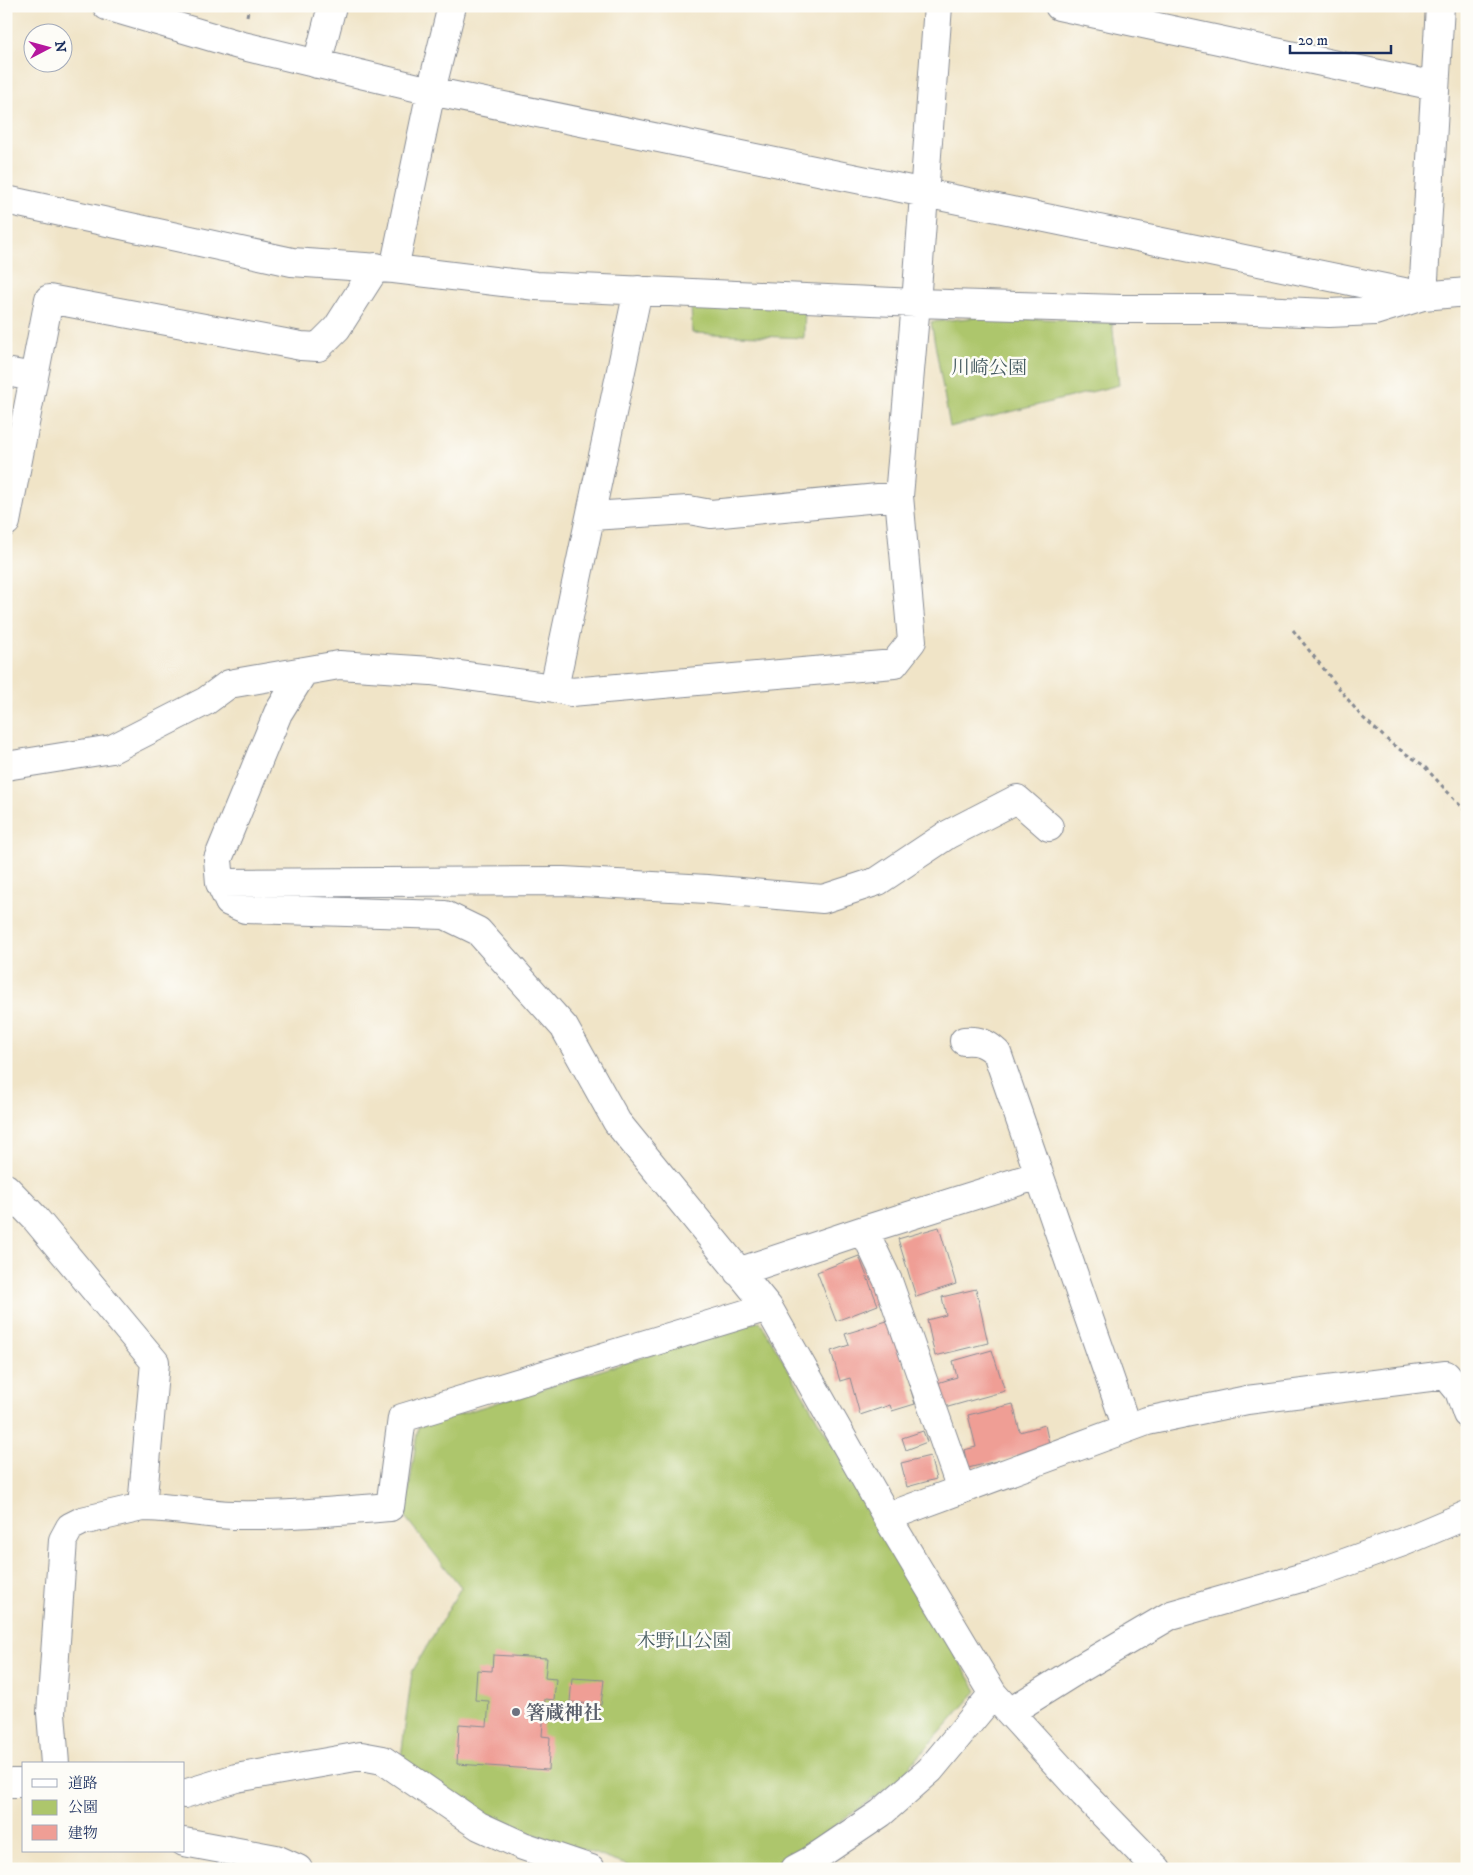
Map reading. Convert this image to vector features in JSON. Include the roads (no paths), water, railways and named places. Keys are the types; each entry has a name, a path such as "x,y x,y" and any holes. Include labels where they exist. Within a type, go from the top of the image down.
{"street":[{"path":"107,6 150,12 239,45 431,91 1423,296"},
{"path":"317,64 332,6"},
{"path":"6,522 49,299 301,346 318,347 337,328 385,268 452,6"},
{"path":"6,766 112,750 206,701 229,684 339,665 430,671 571,692 894,664 912,641 899,496 916,303 938,6"},
{"path":"1059,6 1434,86"},
{"path":"1423,296 1440,6"},
{"path":"6,200 292,262 385,268 536,286 916,303 1120,309 1230,309 1329,313 1375,311 1423,296 1467,292"},
{"path":"554,688 638,290"},
{"path":"6,372 34,377"},
{"path":"591,516 689,510 711,514 899,496"},
{"path":"304,671 278,713 218,859 220,883 229,902 245,909 445,915 478,931 564,1027 617,1122 738,1272 768,1306 887,1517 1001,1703 1084,1794 1157,1869"},
{"path":"220,883 563,881 707,889 822,899 878,882 947,835 1017,799 1049,828"},
{"path":"964,1041 975,1040 986,1043 998,1053 1126,1428"},
{"path":"738,1272 1039,1175"},
{"path":"6,1188 34,1217 155,1362 142,1508"},
{"path":"864,1230 888,1281 961,1489"},
{"path":"54,1762 51,1713 63,1540 70,1527 82,1521 142,1508 157,1507 232,1515 285,1514 390,1507 402,1418 768,1306"},
{"path":"887,1517 1147,1421 1247,1400 1446,1375 1460,1391 1467,1414"},
{"path":"795,1869 810,1861 880,1813 930,1770 1001,1703 1074,1672 1170,1615 1312,1575 1403,1542 1467,1515"},
{"path":"185,1794 236,1778 361,1756 383,1760 479,1826 523,1846 591,1869"},
{"path":"6,1783 22,1783"},
{"path":"185,1842 276,1859 298,1869"}],"place":[{"name":"箸蔵神社","path":"516,1712"}],"park label":[{"name":"川崎公園","path":"989,367"},
{"name":"木野山公園","path":"684,1640"}]}
